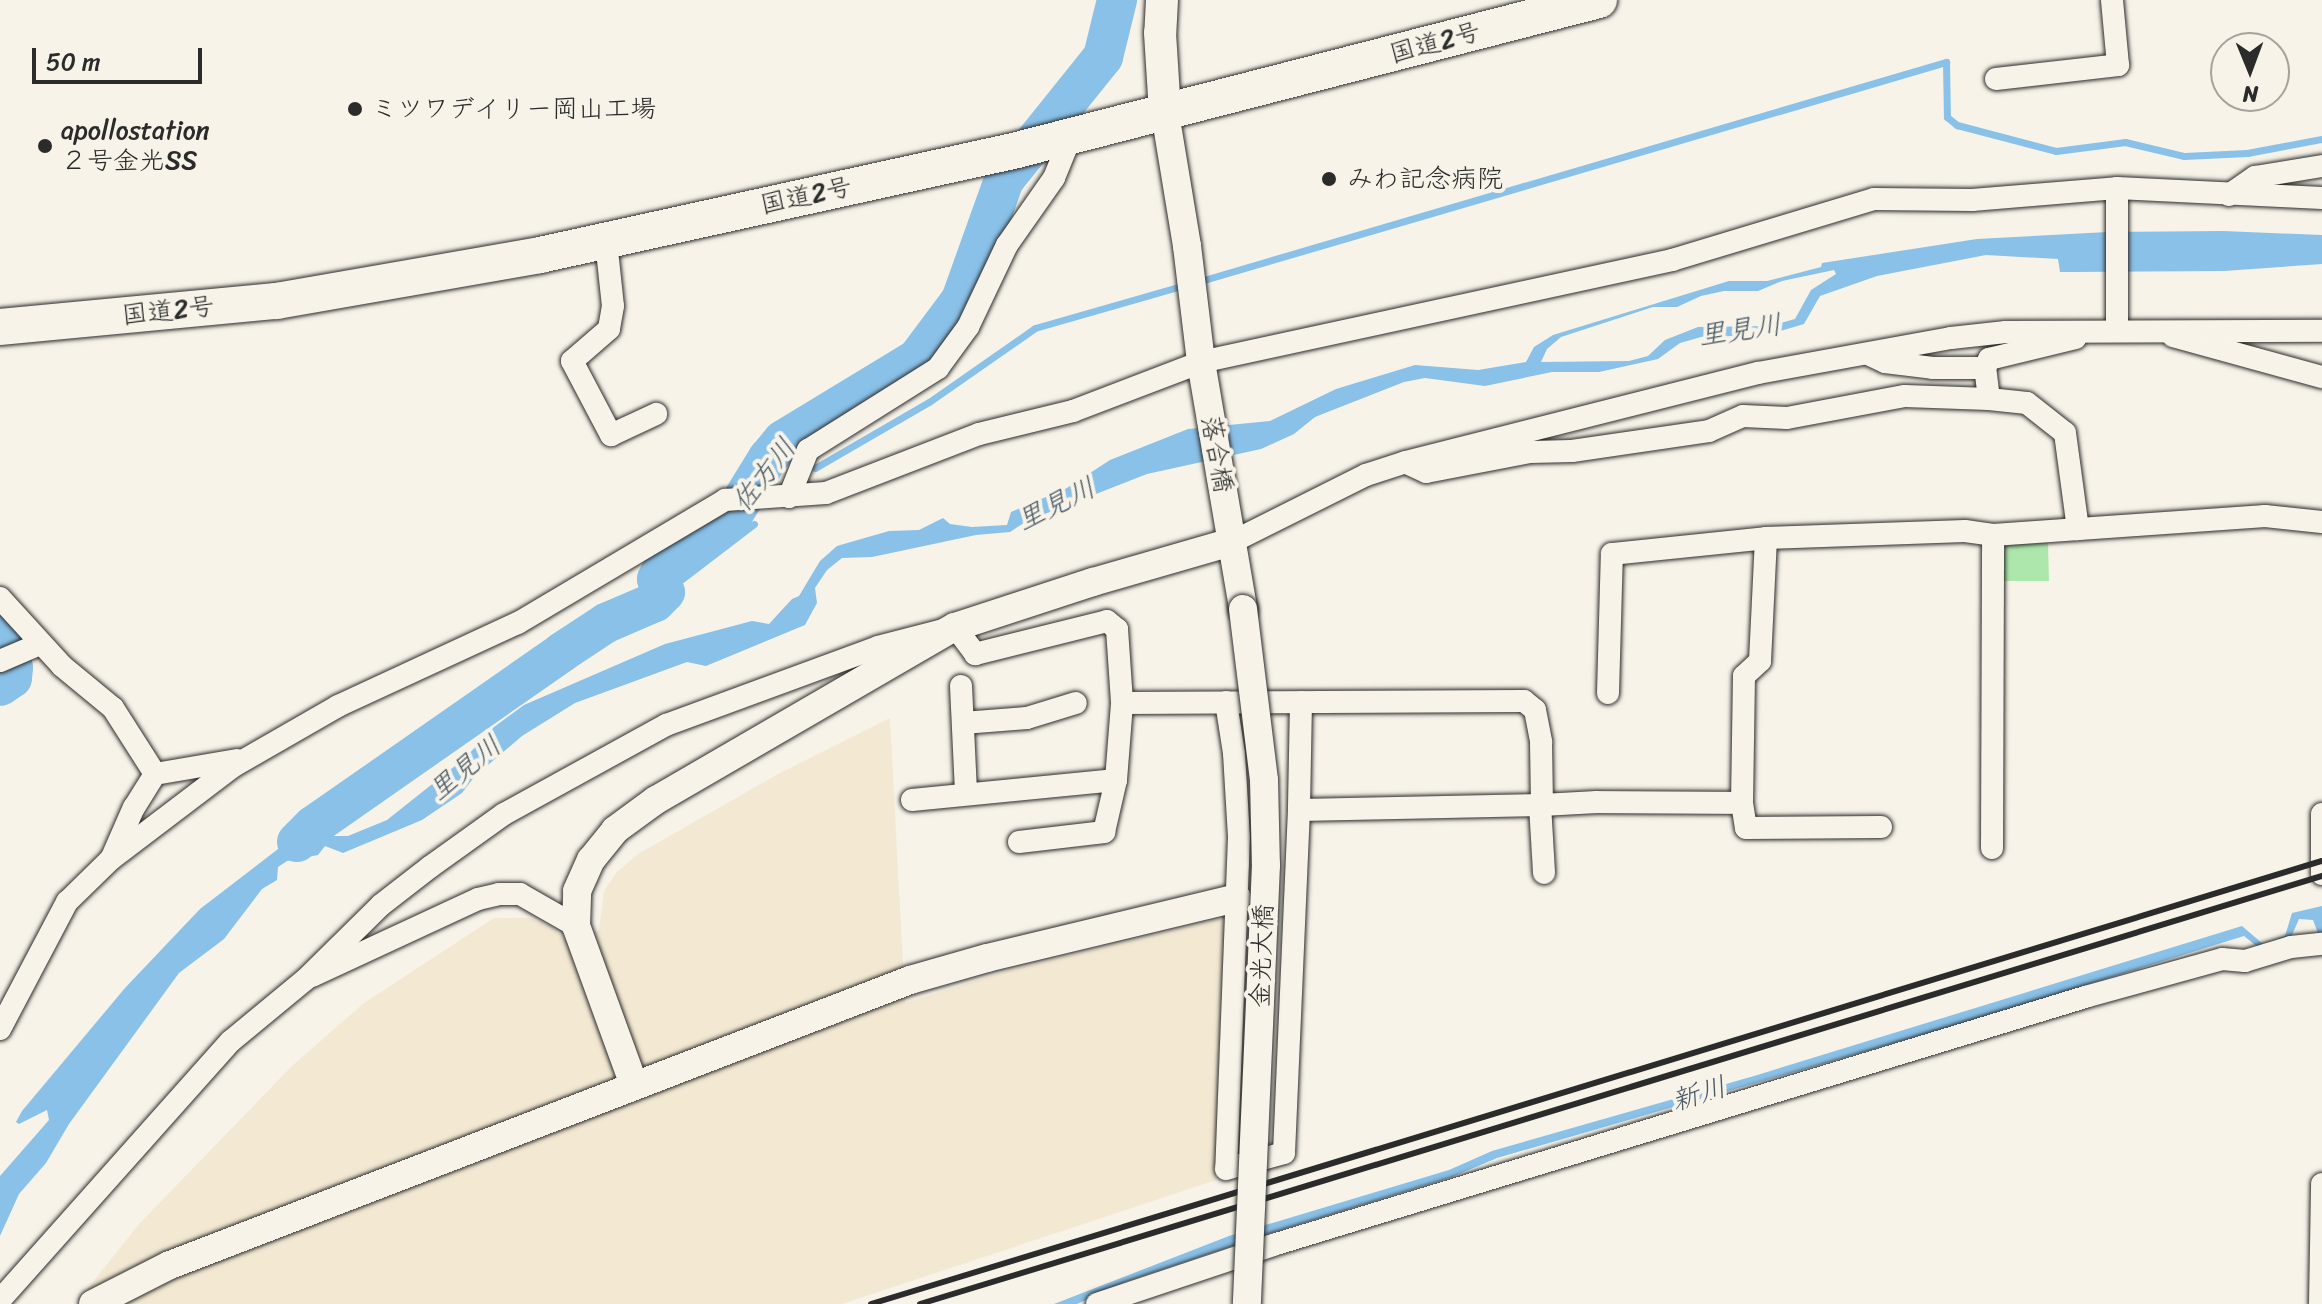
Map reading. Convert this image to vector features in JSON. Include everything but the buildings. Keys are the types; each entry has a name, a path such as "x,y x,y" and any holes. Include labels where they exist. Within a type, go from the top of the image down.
{"highway":[{"name":"国道2号","path":"0,327 277,301 606,241 1017,150 1599,0"}],"main road":[{"path":"1162,0 1160,33 1165,113"}],"street":[{"path":"1996,79 2118,65 2112,0"},
{"name":"落合橋","path":"1165,113 1201,362 1243,609"},
{"path":"789,497 808,450 938,368 968,327 1007,245 1054,178 1064,138"},
{"path":"2229,195 2255,177 2322,166"},
{"path":"0,1029 67,902 111,859 246,758 338,706 518,623 725,500 826,493 979,434 1073,411 1201,362 1672,260 1874,199 2229,195 2322,198"},
{"path":"2110,327 2117,196"},
{"path":"606,241 613,306 609,329 572,361 611,435 656,414"},
{"path":"1989,399 1985,368 1989,359 2069,342 2110,327"},
{"path":"0,1300 231,1041 306,979 381,905 504,814 666,725 878,647 955,627 1093,582 1406,462 1758,373 2006,332 2110,327 2322,331"},
{"path":"2153,330 2322,377"},
{"path":"1866,353 1885,362 1933,368 1985,368"},
{"path":"1406,462 1426,472 1530,452 1572,451 1709,431 1743,416 1787,418 1905,396 1989,399 2027,403 2065,433 2078,529"},
{"path":"1608,693 1612,554 1766,538 1965,531 1993,535 2265,516 2322,522"},
{"path":"1992,848 1993,535"},
{"path":"1766,538 1760,661 1744,676 1742,803 1746,828 1881,827"},
{"path":"0,598 33,648 113,708 155,774"},
{"name":"金光大橋","path":"1243,609 1264,780 1266,865 1247,1304"},
{"path":"955,627 975,654 1107,621 1117,629 1122,703 1116,780 1104,832 1019,842"},
{"path":"634,1085 576,926 577,891 591,860 615,830 656,800 955,627"},
{"path":"0,661 33,648"},
{"path":"961,686 966,794"},
{"path":"1122,703 1524,701 1535,710 1541,742 1544,873"},
{"path":"1226,702 1234,753 1239,837 1226,1169 1284,1153 1298,882 1301,702"},
{"path":"963,723 1027,718 1076,703"},
{"path":"111,859 134,807 155,774 246,758"},
{"path":"912,800 1116,780"},
{"path":"1299,810 1595,802 1742,803"},
{"path":"2322,814 2322,874"},
{"path":"93,1304 170,1265 910,980 987,958 1298,882"},
{"path":"306,979 478,899 499,894 520,894 576,926"},
{"path":"1097,1304 1273,1245 2085,997 2222,959 2245,961 2291,947 2322,944"},
{"path":"2320,1304 2322,1184"}],"shaded area":[{"path":"890,718 905,1003 1007,971 1219,919 1228,923 1216,1180 842,1304 92,1304 88,1288 140,1223 292,1066 364,1003 494,918 529,918 551,926 568,942 599,930 604,891 617,872 638,854 778,774"}],"green space":[{"path":"2048,543 2049,581 2000,581 1999,544"}],"water":[{"name":"里見川","path":"2223,231 2322,235 2322,264 2224,271 2060,272 2058,259 1986,255 1877,276 1820,296 1804,324 1767,335 1701,337 1680,343 1658,359 1599,372 1552,372 1485,386 1425,378 1404,382 1315,417 1294,434 1261,449 1147,474 1027,521 1010,532 976,535 872,557 842,558 827,570 815,588 817,603 805,625 706,666 687,662 575,703 522,736 475,776 462,793 422,820 343,853 325,846 318,855 287,861 278,867 277,880 262,889 224,939 179,973 69,1124 46,1163 19,1194 0,1236 0,1176 49,1120 47,1110 19,1124 16,1122 22,1111 125,988 200,909 312,823 315,829 332,836 348,836 387,820 465,758 494,727 524,705 665,644 752,621 769,624 792,599 799,596 820,561 837,546 889,531 919,530 943,518 950,524 972,527 1007,525 1011,512 1067,488 1110,460 1188,429 1270,421 1336,389 1415,365 1478,370 1526,362 1534,347 1553,335 1729,281 1767,281 1821,267 1822,263 1977,239 2108,232","holes":["1834,270 1836,274 1811,290 1795,319 1770,326 1698,327 1665,340 1648,356 1629,361 1541,362 1547,349 1561,337 1653,307 1677,307 1701,296 1724,291 1758,291 1782,281"]},
{"name":"新川","path":"2322,906 2322,935 2319,936 2313,920 2299,919 2289,942 2260,949 2244,936 1960,1024 1497,1158 1452,1177 1125,1282 1077,1304 1054,1304 1229,1236 1449,1170 1492,1151 1754,1076 2242,926 2263,944 2285,936 2292,913"}],"waterway":[{"name":"佐方川","path":"297,842 313,826 562,652 606,623 655,602 665,592 657,579 664,566 729,521 768,458 783,440 917,359 961,300 1004,180 1103,57 1117,0"},
{"path":"1197,282 1946,62 1947,117 1957,125 2056,151 2125,142 2184,156 2247,153 2322,139"},
{"path":"815,468 929,402 1035,328 1185,285"},
{"path":"665,592 754,524"},
{"path":"0,620 8,630 13,668 12,678 0,686"}],"railway":[{"path":"871,1304 2322,861"},
{"path":"920,1304 2322,876"}],"place":[{"name":"ミツワデイリー岡山工場","path":"355,109"},
{"name":"apollostation ２号金光SS","path":"45,146"},
{"name":"みわ記念病院","path":"1329,179"}]}
